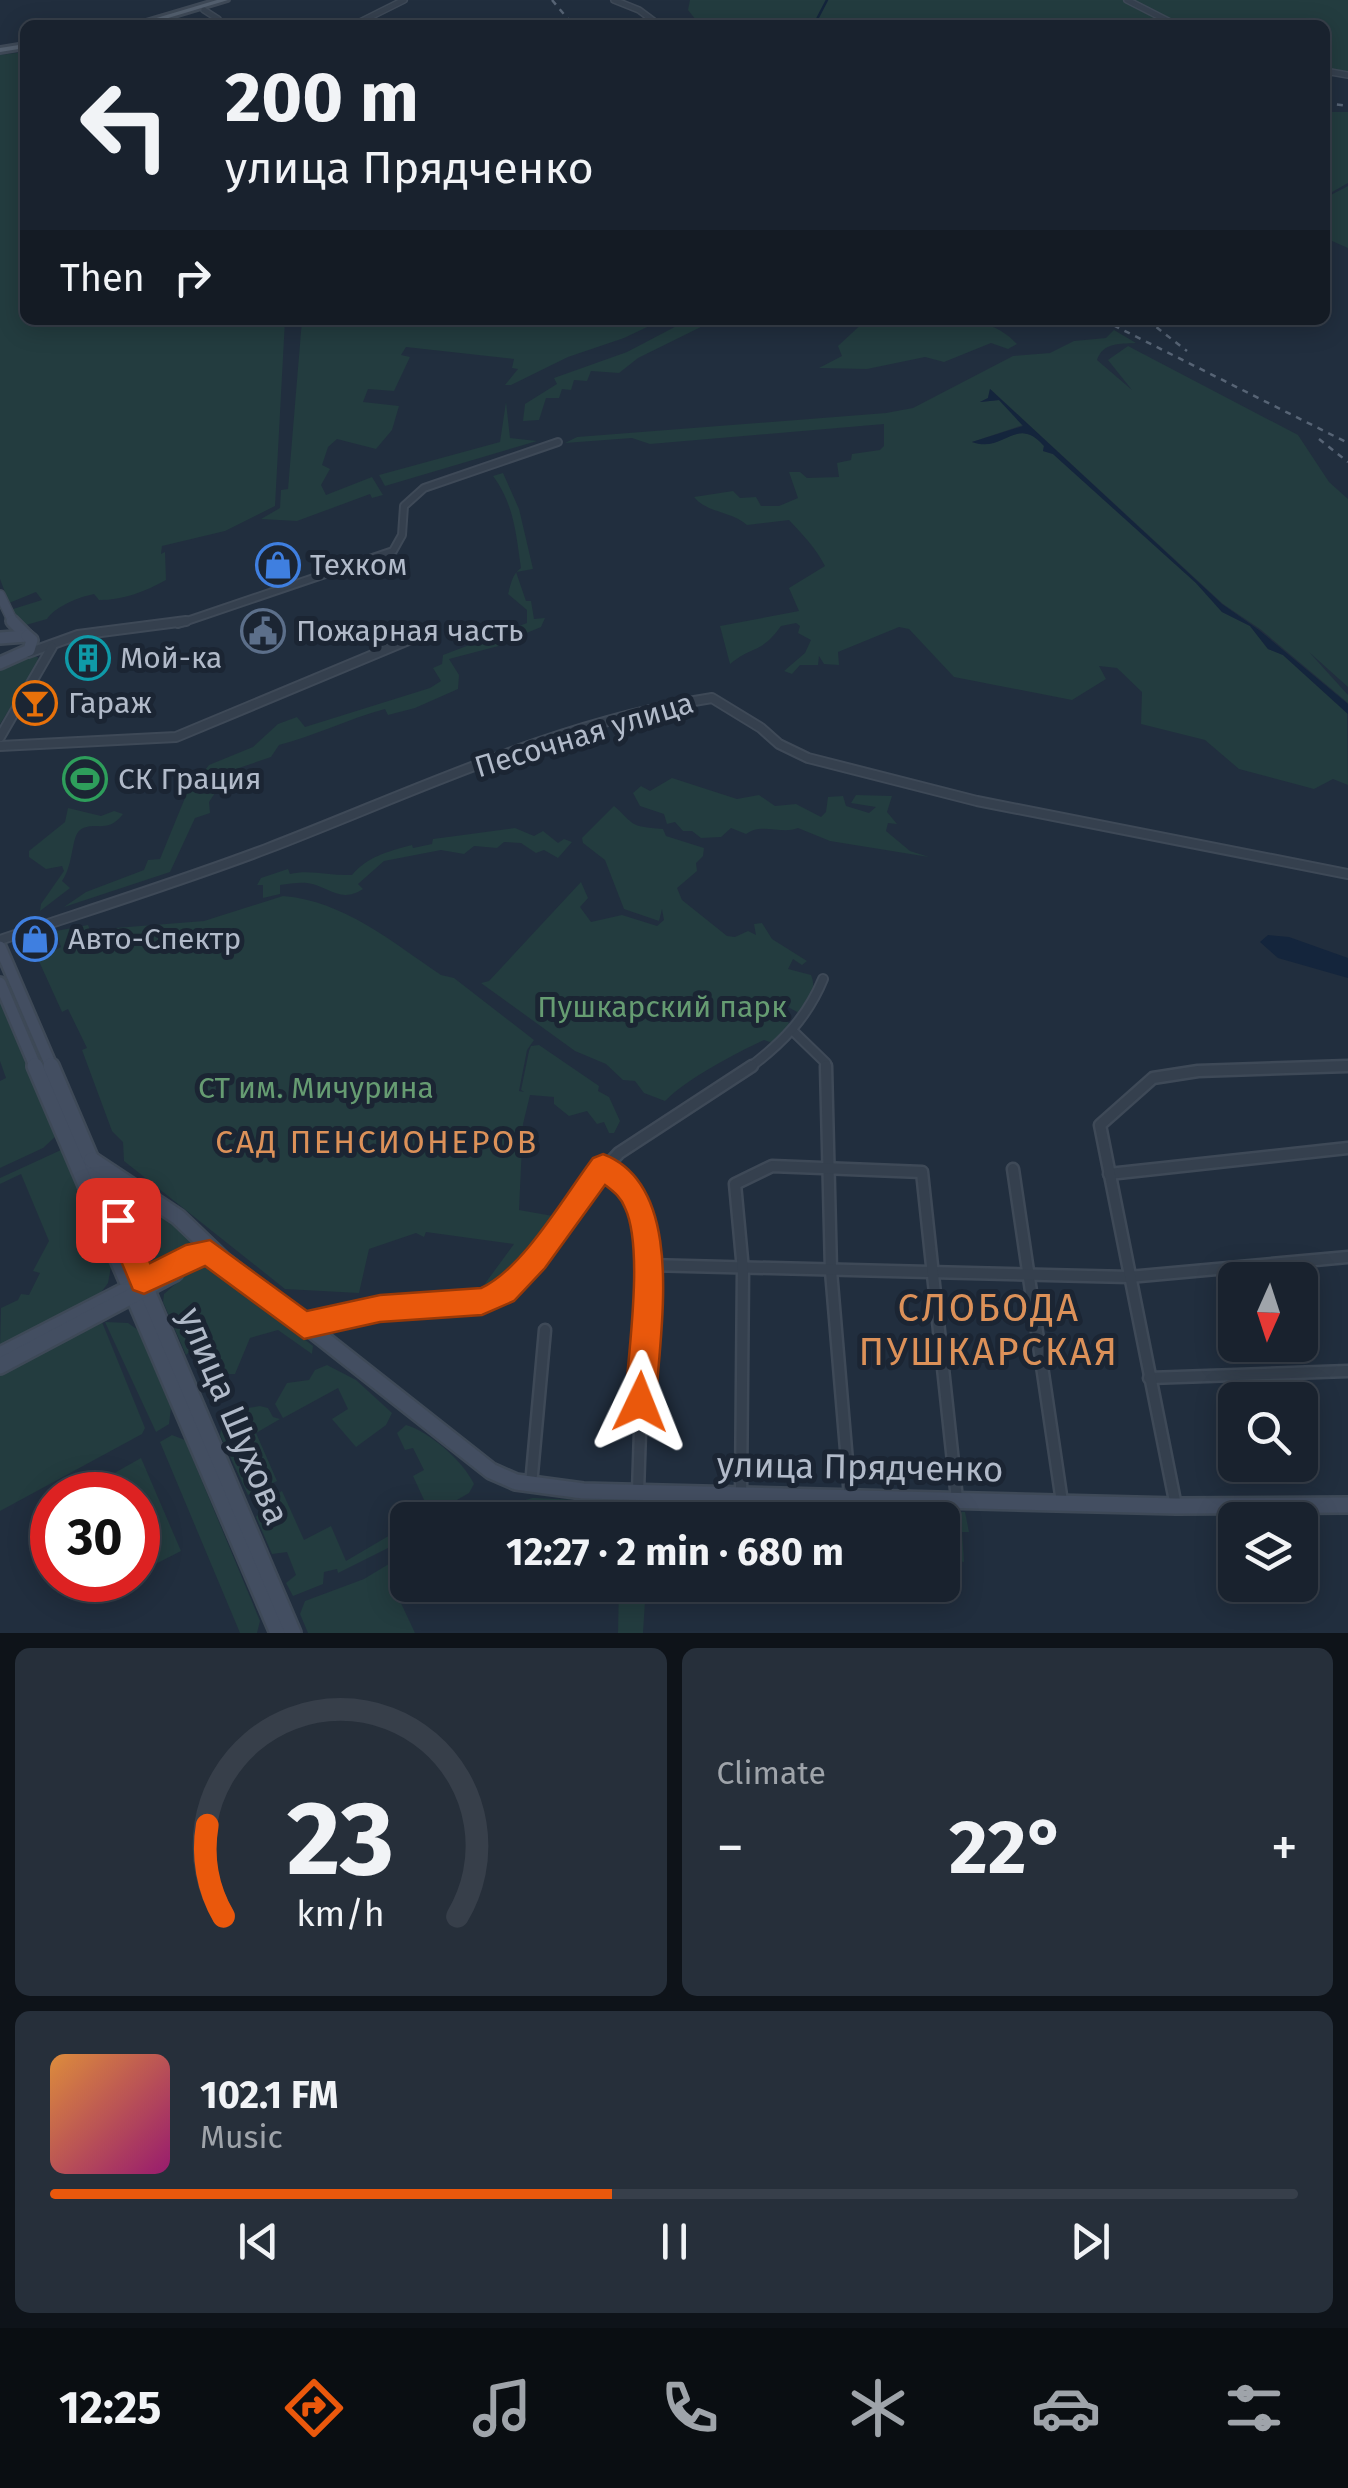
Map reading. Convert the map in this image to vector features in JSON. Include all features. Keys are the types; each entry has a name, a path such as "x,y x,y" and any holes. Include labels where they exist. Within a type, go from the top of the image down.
{"main road":[{"path":"158,20 225,0"},
{"path":"166,20 232,0"},
{"path":"0,594 12,622 36,645"},
{"path":"0,638 36,645"},
{"path":"0,663 36,645"},
{"name":"улица Шухова","path":"0,943 5,973 75,1137"},
{"name":"улица Шухова","path":"0,983 87,1160 283,1632"},
{"name":"улица Прядченко","path":"87,1160 136,1186 464,1453 491,1471 531,1486 1176,1506 1348,1506"},
{"path":"0,1356 197,1262 222,1259"},
{"path":"0,1366 138,1289"},
{"name":"улица Шухова","path":"138,1289 283,1610 283,1632"}],"street":[{"path":"364,20 404,0"},
{"path":"614,0 652,20"},
{"path":"1127,0 1166,20"},
{"path":"203,9 218,20"},
{"path":"0,738 36,645 78,635 175,626 393,551 400,545 400,512 409,497 424,488 558,442"},
{"path":"0,746 176,737 423,634"},
{"name":"Песочная улица","path":"0,943 264,850 428,784 582,729 712,698 779,744 808,758 978,801 1348,874"},
{"path":"304,1325 380,1308 482,1301 504,1292 539,1254 603,1166 794,1032 820,992 824,978"},
{"path":"794,1032 826,1063 830,1271 850,1497"},
{"path":"1176,1506 1100,1125 1153,1078 1198,1071 1348,1066"},
{"path":"1109,1174 1348,1148"},
{"path":"603,1166 628,1186 641,1209 648,1265 638,1492"},
{"path":"741,1494 743,1270 734,1184 772,1166 922,1172 957,1499"},
{"path":"1012,1169 1062,1502"},
{"path":"648,1265 1129,1277 1348,1257"},
{"path":"531,1486 544,1330"},
{"path":"1149,1378 1348,1371"}],"green space":[{"path":"690,0 1348,0 1348,73 1330,70 1330,20 696,20 688,10"},
{"path":"20,53 20,325 285,325 275,506 225,531 162,546 166,580 150,588 108,600 88,595 62,606 47,619 26,625 16,620 13,609 42,600 36,592 9,603 0,579 0,55"},
{"path":"1330,112 1348,112 1348,183 1330,193"},
{"path":"1348,186 1348,248 1330,240 1330,195"},
{"path":"302,325 651,325 568,357 511,385 505,385 518,369 512,368 514,359 406,347 401,355 410,357 394,391 368,389 363,402 399,406 392,430 376,449 337,439 328,447 322,465 330,469 321,485 326,495 372,477 383,495 372,498 370,494 297,521 261,519 280,508 281,490 288,489"},
{"path":"678,325 705,325 638,358 619,373 591,371 587,381 574,380 571,390 562,389 559,398 546,398 539,420 523,421 525,404 557,384 554,378 627,352"},
{"path":"861,325 987,325 1017,344 1008,349 991,343 944,362 925,357 867,369 819,368 842,356 838,346"},
{"path":"1114,330 1136,343 1108,347 1097,360 1132,390 1108,360 1128,346 1298,435 1329,482 1348,499 1348,687 1309,652 1348,695 1348,703 1260,629 1223,604 990,389 988,398 980,402 999,400 1023,425 972,442 993,443 1026,433 1034,437 1044,446 1043,451 1053,454 1196,583 1222,612 1250,626 1268,649 1283,655 1347,713 1348,785 1333,779 1314,789 1239,769 1205,740 1141,724 1142,692 1117,668 1099,666 1106,679 1072,700 954,677 909,629 899,627 838,652 839,665 824,664 819,656 818,665 800,665 792,674 784,671 805,653 811,640 798,633 800,626 796,623 781,626 768,641 730,664 720,626 799,611 789,588 825,566 789,520 747,525 694,497 733,491 740,498 756,497 761,506 779,506 798,498 789,472 800,472 807,478 839,477 837,463 851,460 852,454 884,446 884,424 650,444 632,438 565,443 577,437 913,408 1013,356 1050,353 1074,341 1106,338"},
{"path":"506,402 510,438 537,441 385,486 379,475 500,442"},
{"path":"503,473 519,509 533,569 517,572 521,568 513,520 506,497 493,476"},
{"path":"516,573 526,601 531,601 534,619 545,618 541,627 517,637 518,641 449,659 459,675 458,689 415,708 388,715 385,709 279,745 271,757 236,769 225,778 209,802 210,813 195,818 170,872 64,907 86,892 144,870 148,860 160,859 187,793 209,765 253,747 278,724 297,717 305,727 430,688 441,681 433,668 442,664 443,655 527,623 527,610 508,594"},
{"path":"38,657 37,666 0,724 0,668"},
{"path":"672,778 737,799 759,795 775,806 796,804 821,817 826,812 828,797 843,796 846,806 869,813 876,807 851,803 856,795 892,796 887,812 897,824 888,823 886,831 910,851 929,857 830,841 798,828 758,829 746,834 731,828 721,837 701,838 692,831 683,831 675,822 667,824 664,814 640,806 633,793 641,786 650,791"},
{"name":"Пушкарский парк","path":"614,806 633,824 663,829 666,836 704,848 696,863 697,871 677,888 682,900 727,936 748,931 756,935 754,924 762,923 772,939 807,961 802,965 793,959 788,969 811,975 813,980 812,995 801,1014 786,1006 777,1007 791,1026 773,1043 764,1040 726,1059 665,1101 644,1093 635,1081 623,1080 606,1064 575,1051 481,983 489,981 581,882 588,898 580,907 591,922 622,915 657,926 664,920 662,909 659,921 624,909 605,860 583,843 582,838"},
{"path":"68,808 101,816 114,811 123,814 112,824 80,830 62,881 70,888 40,911 64,871 62,866 46,869 29,857 29,851 65,822"},
{"path":"515,828 534,836 543,831 558,843 564,839 572,842 558,858 544,850 536,853 521,843 504,842 497,848 474,846 464,854 441,850 384,861 358,884 363,889 348,895 300,883 280,885 280,894 263,898 263,885 257,885 261,878 288,869 290,874 352,875 371,859 412,845 413,848 432,844 433,839"},
{"name":"СТ им. Мичурина","path":"283,896 327,906 367,925 441,975 454,978 534,1040 527,1050 519,1091 524,1092 521,1090 531,1046 539,1045 609,1097 620,1121 614,1133 609,1133 604,1122 597,1124 587,1111 569,1116 554,1104 554,1097 530,1095 523,1124 519,1210 553,1216 496,1292 483,1295 484,1285 514,1244 426,1232 424,1237 416,1233 369,1249 359,1293 285,1289 124,1161 123,1142 112,1131 82,1050 87,1048 68,1009 62,1012 38,959 61,947 56,931 88,925 90,930 204,921"},
{"path":"0,1002 56,1136 43,1148 0,1168 0,1081 6,1078 0,1061"},
{"path":"61,1150 111,1267 108,1283 97,1298 0,1349 1,1308 18,1300 21,1294 29,1295 40,1273 33,1271 49,1241 21,1174 0,1184 0,1178"},
{"path":"107,1176 203,1247 159,1267 145,1263"},
{"path":"211,1265 313,1346 312,1354 278,1330 250,1338 235,1374 229,1374 213,1360 206,1342 186,1355 163,1302 164,1294 189,1272"},
{"path":"102,1322 145,1428 142,1434 72,1472 30,1472 30,1495 0,1511 0,1373"},
{"path":"105,1322 128,1323 138,1330 171,1408 169,1424 156,1432"},
{"path":"327,1365 356,1380 392,1413 386,1425 356,1447 332,1419 348,1409 338,1388 283,1418 275,1404 287,1383 309,1380 315,1370"},
{"path":"260,1406 280,1419 256,1433 277,1481 248,1495 220,1435 223,1418 242,1417 248,1408"},
{"path":"406,1425 445,1448 474,1484 469,1493 453,1502 425,1502 413,1476 424,1470 413,1448 405,1450 397,1433"},
{"path":"172,1435 185,1440 260,1621 257,1633 240,1633 160,1442"},
{"path":"141,1458 147,1472 116,1472"},
{"path":"282,1491 304,1540 331,1526 346,1561 390,1535 390,1547 338,1573 337,1569 324,1572 323,1584 293,1596 286,1583 296,1575 287,1552 272,1554 256,1517 267,1499"},
{"path":"533,1498 622,1502 518,1502"},
{"path":"160,1502 181,1551 160,1562"},
{"path":"960,1512 965,1512 969,1532 962,1532 964,1562 960,1561"},
{"path":"390,1563 390,1602 400,1602 415,1633 308,1633 300,1614 305,1601 364,1579"},
{"path":"619,1602 645,1602 643,1633 618,1633"}],"water":[{"path":"990,389 1222,604 1259,630 1348,704 1348,714 1283,655 1268,649 1250,626 1222,612 1196,583 1053,454 1043,451 1044,446 1034,437 1017,434 993,443 972,442 1023,426 999,400 980,402 988,398"},
{"path":"1268,935 1289,937 1348,958 1348,978 1278,958 1260,942"}],"waterway":[{"path":"817,20 827,0"}],"railway":[{"path":"552,0 569,20"},
{"path":"1330,104 1348,106"},
{"path":"1113,325 1348,443"},
{"path":"1153,325 1187,351"},
{"path":"1319,439 1348,462"}],"place":[{"name":"Техком","path":"278,565"},
{"name":"Пожарная часть","path":"263,631"},
{"name":"Мой-ка","path":"88,658"},
{"name":"Гараж","path":"35,703"},
{"name":"СК Грация","path":"85,779"},
{"name":"Авто-Спектр","path":"35,939"}],"district":[{"name":"САД ПЕНСИОНЕРОВ","path":"377,1142"},
{"name":"СЛОБОДА ПУШКАРСКАЯ","path":"989,1330"}],"route":[{"path":"118,1220 144,1281 196,1254 210,1253 304,1325 380,1308 482,1301 504,1292 521,1276 603,1166 628,1186 641,1209 648,1265 640,1402"}]}
